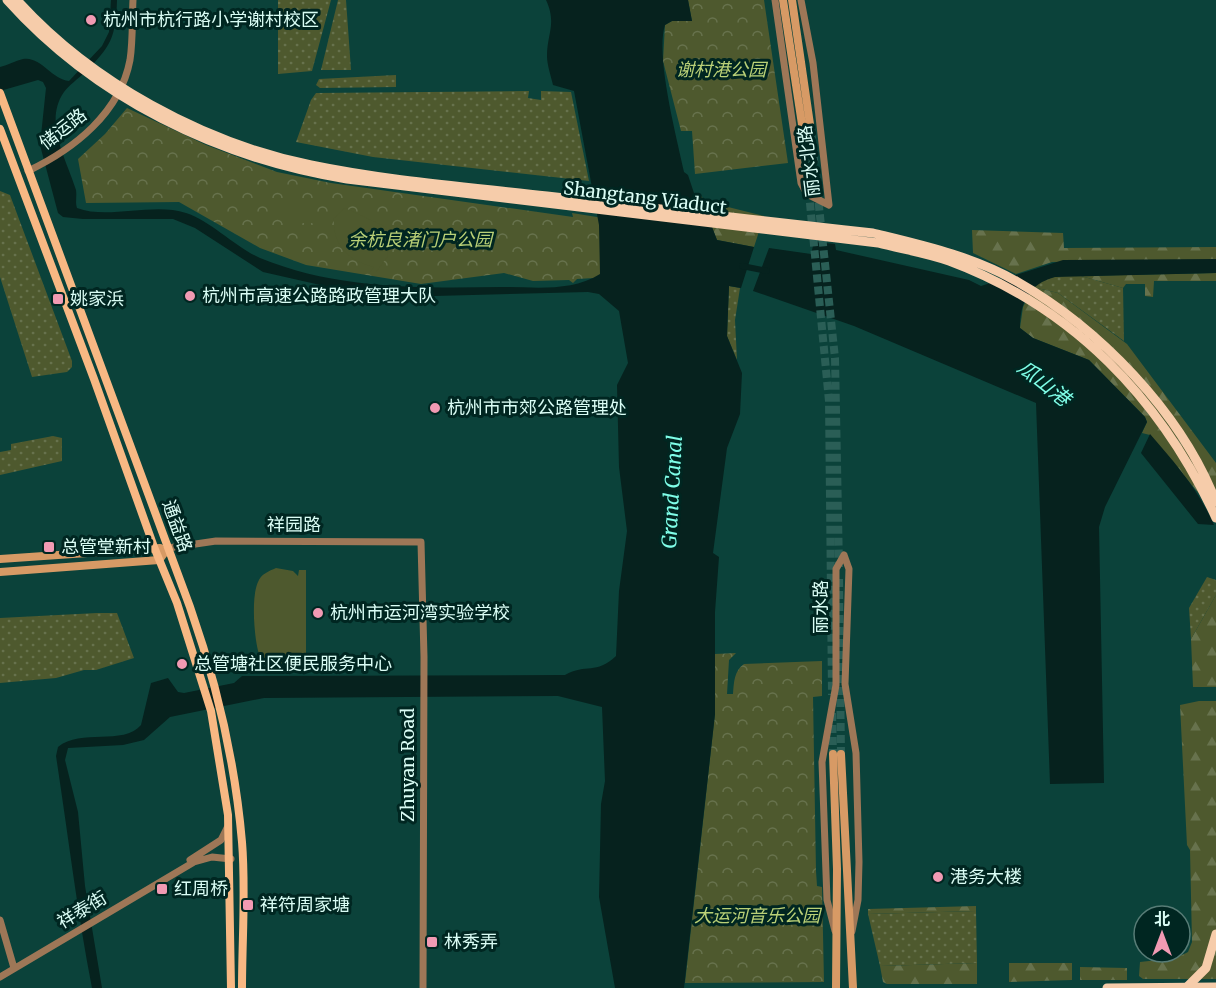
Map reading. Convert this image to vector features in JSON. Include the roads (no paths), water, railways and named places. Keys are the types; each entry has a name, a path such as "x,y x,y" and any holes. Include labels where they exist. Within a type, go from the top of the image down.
{"highway":[{"name":"Shangtang Viaduct","path":"7,0 56,48 91,77 177,127 270,163 346,179 878,243 948,261 1017,292 1079,335 1131,384 1172,435 1191,465 1216,518"},
{"name":"Shangtang Viaduct","path":"17,0 99,72 134,94 189,123 276,156 310,165 417,181 873,233 944,250 1016,280 1080,325 1120,362 1163,410 1207,479 1216,502"},
{"path":"1186,988 1206,968 1216,934"},
{"path":"1107,988 1216,987"}],"main road":[{"name":"丽水北路","path":"783,0 807,131 792,0"},
{"name":"通益路","path":"0,94 168,548 214,681 232,759 242,845 242,988"},
{"name":"通益路","path":"0,129 154,547 177,603 211,711 228,823 231,859 231,988"},
{"path":"0,559 154,547 168,548"},
{"path":"0,572 159,560 168,548"},
{"name":"丽水路","path":"836,988 837,754 853,988"},
{"path":"231,899 242,917"}],"street":[{"name":"储运路","path":"28,171 75,143 98,123 125,79 130,58 133,0"},
{"name":"丽水北路","path":"775,0 801,183 807,194 829,205 813,63 801,0"},
{"name":"祥园路","path":"168,548 216,541 421,542"},
{"name":"Zhuyan Road","path":"421,542 424,657 423,988"},
{"name":"丽水路","path":"837,936 826,900 822,762 836,685 836,569 844,555 849,568 846,691 856,753 859,862 858,900 851,936"},
{"name":"祥泰街","path":"180,870 183,864 220,840 228,823"},
{"name":"祥泰街","path":"0,977 180,870 203,859 231,859"},
{"path":"0,920 14,968"}],"water":[{"name":"Grand Canal","path":"111,0 117,0 115,23 110,41 93,64 64,92 58,104 56,116 59,141 76,190 77,208 102,212 159,209 186,213 205,222 260,258 319,276 350,282 411,287 541,288 577,284 600,274 599,225 574,91 553,85 548,67 547,48 551,16 546,0 688,0 692,21 672,21 665,25 663,39 668,97 684,172 688,175 697,202 699,218 709,219 717,240 754,247 741,288 729,286 727,336 742,373 740,414 727,448 713,553 719,557 715,612 715,714 684,988 615,988 599,897 601,804 605,781 602,707 558,696 264,698 170,717 144,740 123,745 68,748 65,760 78,812 85,886 102,988 92,988 56,756 58,747 78,738 124,735 133,731 141,725 151,683 168,678 178,692 184,693 234,683 242,676 565,675 603,665 616,656 619,591 627,531 619,467 617,385 628,363 619,311 599,294 588,292 396,297 338,289 263,272 195,228 173,219 83,219 63,217 58,213 40,145 46,88 43,82 38,80 0,91 0,67 29,59 69,81 102,46 109,32"},
{"path":"814,242 835,244 836,250 969,280 981,286 1063,260 1216,259 1216,273 1055,277 1032,289 1024,302 1020,319 1020,328 1033,338 1089,360 1145,417 1147,422 1105,507 1099,527 1104,783 1050,784 1036,403 854,326 753,291 769,248 811,254"},
{"path":"1150,434 1194,488 1214,525 1198,524 1141,453"}],"waterway":[{"name":"瓜山港","path":"742,266 767,271"}],"tunnel":[{"path":"803,131 829,401 832,695"},
{"path":"811,131 835,358 839,567"},
{"path":"839,579 841,754"},
{"path":"832,713 833,754"}],"place":[{"name":"杭州市杭行路小学谢村校区","path":"91,20"},
{"name":"杭州市高速公路路政管理大队","path":"190,296"},
{"name":"姚家浜","path":"58,299"},
{"name":"杭州市市郊公路管理处","path":"435,408"},
{"name":"总管堂新村","path":"49,547"},
{"name":"杭州市运河湾实验学校","path":"318,613"},
{"name":"总管塘社区便民服务中心","path":"182,664"},
{"name":"港务大楼","path":"938,877"},
{"name":"红周桥","path":"162,889"},
{"name":"祥符周家塘","path":"248,905"},
{"name":"林秀弄","path":"432,942"}],"park label":[{"name":"谢村港公园","path":"721,70"},
{"name":"余杭良渚门户公园","path":"420,240"},
{"name":"大运河音乐公园","path":"757,916"}]}
